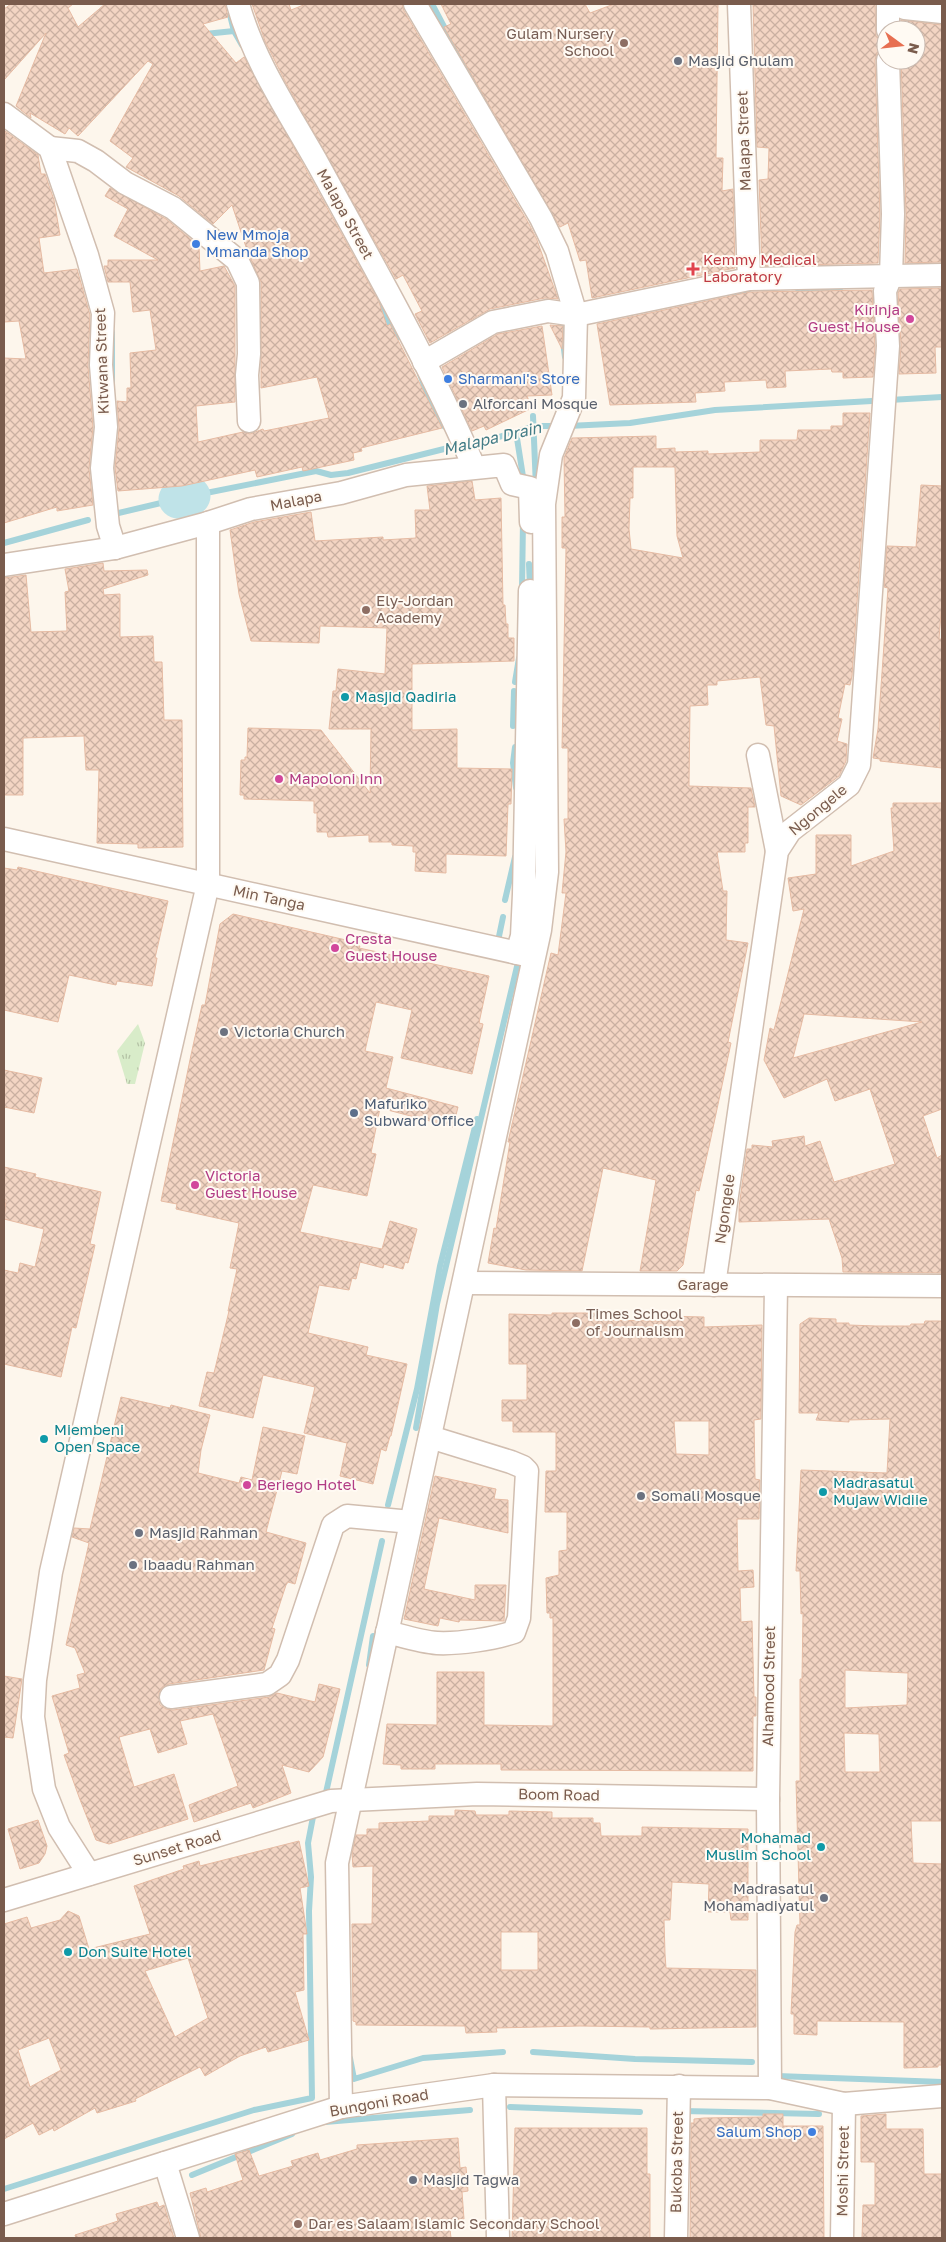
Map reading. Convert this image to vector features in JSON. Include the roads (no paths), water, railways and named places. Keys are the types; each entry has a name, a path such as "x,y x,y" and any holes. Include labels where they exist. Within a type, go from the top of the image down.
{"street":[{"name":"Malapa Street","path":"238,4 253,48 367,253 424,362 471,460"},
{"path":"341,2107 337,1863 464,1284 526,955 540,930 547,872 530,499 551,455 574,398 576,315 557,251 537,211 415,4"},
{"name":"Malapa Street","path":"739,4 748,279"},
{"path":"888,4 888,20"},
{"path":"895,4 905,8 942,12"},
{"path":"888,70 893,214 891,276"},
{"path":"4,114 50,148 78,151 96,161 125,183 173,208 237,260 248,283 249,354 246,375 249,421"},
{"name":"Kitwana Street","path":"50,148 87,255 104,313 101,365 106,427 102,468 108,526 115,548"},
{"path":"424,362 494,322 548,311 576,315 748,279 942,274"},
{"name":"Ngongele","path":"714,1285 778,851 790,831 831,802 849,785 859,765 884,421 888,346 885,291 891,276"},
{"name":"Malapa","path":"4,565 115,548 208,523 251,509 341,493 406,475 504,465 512,484 530,499"},
{"path":"89,1874 59,1827 44,1789 33,1717 35,1680 51,1572 208,884 208,523"},
{"path":"758,755 778,851"},
{"name":"Min Tanga","path":"4,839 526,955"},
{"name":"Garage","path":"464,1284 942,1286"},
{"name":"Alhamood Street","path":"770,2088 768,1799 776,1286"},
{"path":"387,1632 436,1643 471,1640 503,1636 514,1632 518,1618 528,1471 511,1462 430,1437"},
{"path":"171,1698 267,1684 280,1675 288,1660 334,1525 347,1516 411,1522"},
{"name":"Boom Road","path":"350,1800 477,1794 768,1799"},
{"name":"Sunset Road","path":"4,1900 324,1803 350,1800"},
{"path":"494,2085 498,2238"},
{"name":"Bungoni Road","path":"4,2214 341,2107 494,2085 770,2088 844,2104 942,2096"},
{"name":"Bukoba Street","path":"676,2238 679,2086"},
{"name":"Moshi Street","path":"842,2238 844,2104"},
{"path":"165,2163 188,2238"}],"waterway":[{"path":"432,4 460,57 490,104"},
{"path":"230,15 234,31 242,45"},
{"path":"205,34 234,31"},
{"path":"526,167 539,194"},
{"path":"797,288 808,290 841,287"},
{"path":"740,292 737,295 749,289"},
{"path":"378,297 390,324 399,337"},
{"path":"561,326 565,357"},
{"path":"112,332 112,382"},
{"path":"420,374 429,399 444,426"},
{"name":"Malapa Drain","path":"568,426 630,423 715,410 942,397"},
{"path":"533,416 536,487"},
{"name":"Malapa Drain","path":"469,446 535,426 558,426"},
{"path":"516,432 524,483"},
{"name":"Malapa Drain","path":"191,496 316,471 331,475 348,473 456,446 457,449 459,448"},
{"name":"Malapa Drain","path":"178,499 191,496"},
{"name":"Malapa Drain","path":"110,515 178,499"},
{"name":"Malapa Drain","path":"4,543 88,520"},
{"path":"522,590 523,520"},
{"path":"529,564 530,587"},
{"path":"515,682 519,658"},
{"path":"513,726 514,691"},
{"path":"515,747 513,763 516,788"},
{"path":"505,900 515,857"},
{"path":"497,946 503,917"},
{"path":"416,1428 437,1304 519,958"},
{"path":"388,1505 417,1389 440,1266 477,1119"},
{"path":"325,1797 382,1541"},
{"path":"369,1665 373,1636"},
{"path":"4,2189 254,2110 312,2098 309,1911 311,1877 308,1843 313,1817"},
{"path":"350,2058 354,2079 423,2058 503,2052"},
{"path":"533,2052 635,2059 752,2062"},
{"path":"777,2076 942,2082"},
{"path":"510,2107 640,2112"},
{"path":"325,2122 470,2110"},
{"path":"683,2111 819,2114"},
{"path":"192,2175 292,2134"}],"place":[{"name":"Gulam Nursery School","path":"624,43"},
{"name":"Masjid Ghulam","path":"678,61"},
{"name":"New Mmoja Mmanda Shop","path":"196,244"},
{"name":"Kemmy Medical Laboratory","path":"693,269"},
{"name":"Kirinja Guest House","path":"910,319"},
{"name":"Sharmani's Store","path":"448,379"},
{"name":"Alforcani Mosque","path":"463,404"},
{"name":"Ely-Jordan Academy","path":"366,610"},
{"name":"Masjid Qadiria","path":"345,697"},
{"name":"Mapoloni Inn","path":"279,779"},
{"name":"Cresta Guest House","path":"335,948"},
{"name":"Victoria Church","path":"224,1032"},
{"name":"Mafuriko Subward Office","path":"354,1113"},
{"name":"Victoria Guest House","path":"195,1185"},
{"name":"Times School of Journalism","path":"576,1323"},
{"name":"Miembeni Open Space","path":"44,1439"},
{"name":"Beriego Hotel","path":"247,1485"},
{"name":"Madrasatul Mujaw Widiie","path":"823,1492"},
{"name":"Somali Mosque","path":"641,1496"},
{"name":"Masjid Rahman","path":"139,1533"},
{"name":"Ibaadu Rahman","path":"133,1565"},
{"name":"Mohamad Muslim School","path":"821,1847"},
{"name":"Madrasatul Mohamadiyatul","path":"824,1898"},
{"name":"Don Suite Hotel","path":"68,1952"},
{"name":"Salum Shop","path":"812,2132"},
{"name":"Masjid Tagwa","path":"413,2180"},
{"name":"Dar es Salaam Islamic Secondary School","path":"298,2224"}]}
